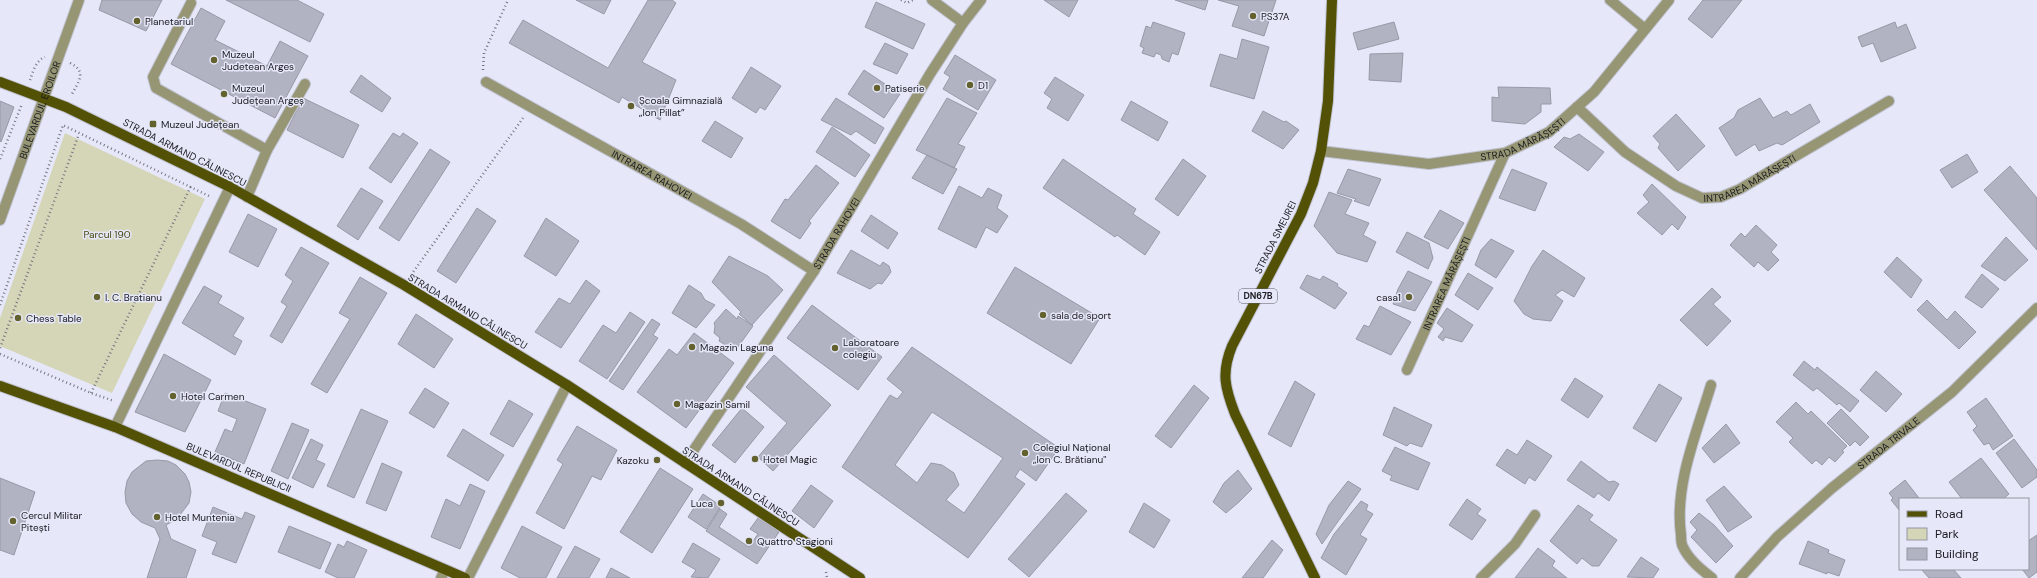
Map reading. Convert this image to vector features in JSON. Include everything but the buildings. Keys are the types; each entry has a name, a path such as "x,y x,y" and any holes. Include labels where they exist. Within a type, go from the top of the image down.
{"main road":[{"name":"STRADA SMEUREI","path":"1315,578 1238,421 1228,395 1225,379 1225,362 1301,214 1313,182 1321,151 1328,101 1332,0"},
{"name":"STRADA ARMAND CĂLINESCU","path":"0,82 44,98 230,187 404,285 567,386 860,578"},
{"name":"BULEVARDUL REPUBLICII","path":"0,386 114,426 443,574 464,578"}],"street":[{"name":"BULEVARDUL EROILOR","path":"0,220 79,0"},
{"path":"932,0 963,23"},
{"name":"STRADA RAHOVEI","path":"685,463 814,272 930,74 963,23 981,0"},
{"path":"1610,0 1645,29"},
{"name":"STRADA MĂRĂȘEȘTI","path":"1321,151 1429,164 1504,153 1549,132 1594,92 1669,0"},
{"path":"191,3 153,77 156,88 267,150"},
{"name":"INTRAREA RAHOVEI","path":"486,82 741,224 814,272"},
{"path":"247,197 267,150 305,84"},
{"name":"INTRAREA MĂRĂȘEȘTI","path":"1577,107 1625,152 1676,186 1702,198 1721,198 1740,189 1889,102"},
{"name":"INTRAREA MĂRĂȘEȘTI","path":"1407,370 1504,153"},
{"path":"114,426 230,187"},
{"name":"STRADA TRIVALE","path":"1740,578 1777,537 1832,488 1952,392 2037,308"},
{"path":"468,578 567,386"},
{"path":"1711,386 1689,458 1681,495 1679,526 1682,547 1698,567 1712,578"},
{"path":"1481,578 1515,544 1535,515"}],"path":[{"path":"486,82 482,70 484,53 508,0"},
{"path":"901,0 907,3 913,0"},
{"path":"0,159 23,99"},
{"path":"404,285 531,107"},
{"path":"0,305 63,125 79,134 191,186 222,203"},
{"path":"0,348 79,134"},
{"path":"91,393 191,186"},
{"path":"0,354 91,393 125,404"}],"green space":[{"name":"Parcul 190","path":"65,133 205,199 112,393 0,346 0,318"}],"place":[{"name":"PS37A","path":"1253,16"},
{"name":"Planetariul","path":"137,21"},
{"name":"Muzeul Judetean Arges","path":"214,60"},
{"name":"D1","path":"970,85"},
{"name":"Patiserie","path":"877,88"},
{"name":"Muzeul Județean Argeș","path":"224,94"},
{"name":"Școala Gimnazială „Ion Pillat”","path":"631,106"},
{"name":"Muzeul Județean","path":"153,124"},
{"name":"I. C. Bratianu","path":"97,297"},
{"name":"casa1","path":"1409,297"},
{"name":"sala de sport","path":"1043,315"},
{"name":"Chess Table","path":"18,318"},
{"name":"Magazin Laguna","path":"692,347"},
{"name":"Laboratoare colegiu","path":"835,348"},
{"name":"Hotel Carmen","path":"173,396"},
{"name":"Magazin Samil","path":"677,404"},
{"name":"Colegiul Național „Ion C. Brătianu\"","path":"1025,453"},
{"name":"Hotel Magic","path":"755,459"},
{"name":"Kazoku","path":"657,460"},
{"name":"Luca","path":"721,503"},
{"name":"Hotel Muntenia","path":"157,517"},
{"name":"Cercul Militar Pitești","path":"13,521"},
{"name":"Quattro Stagioni","path":"749,541"}]}
